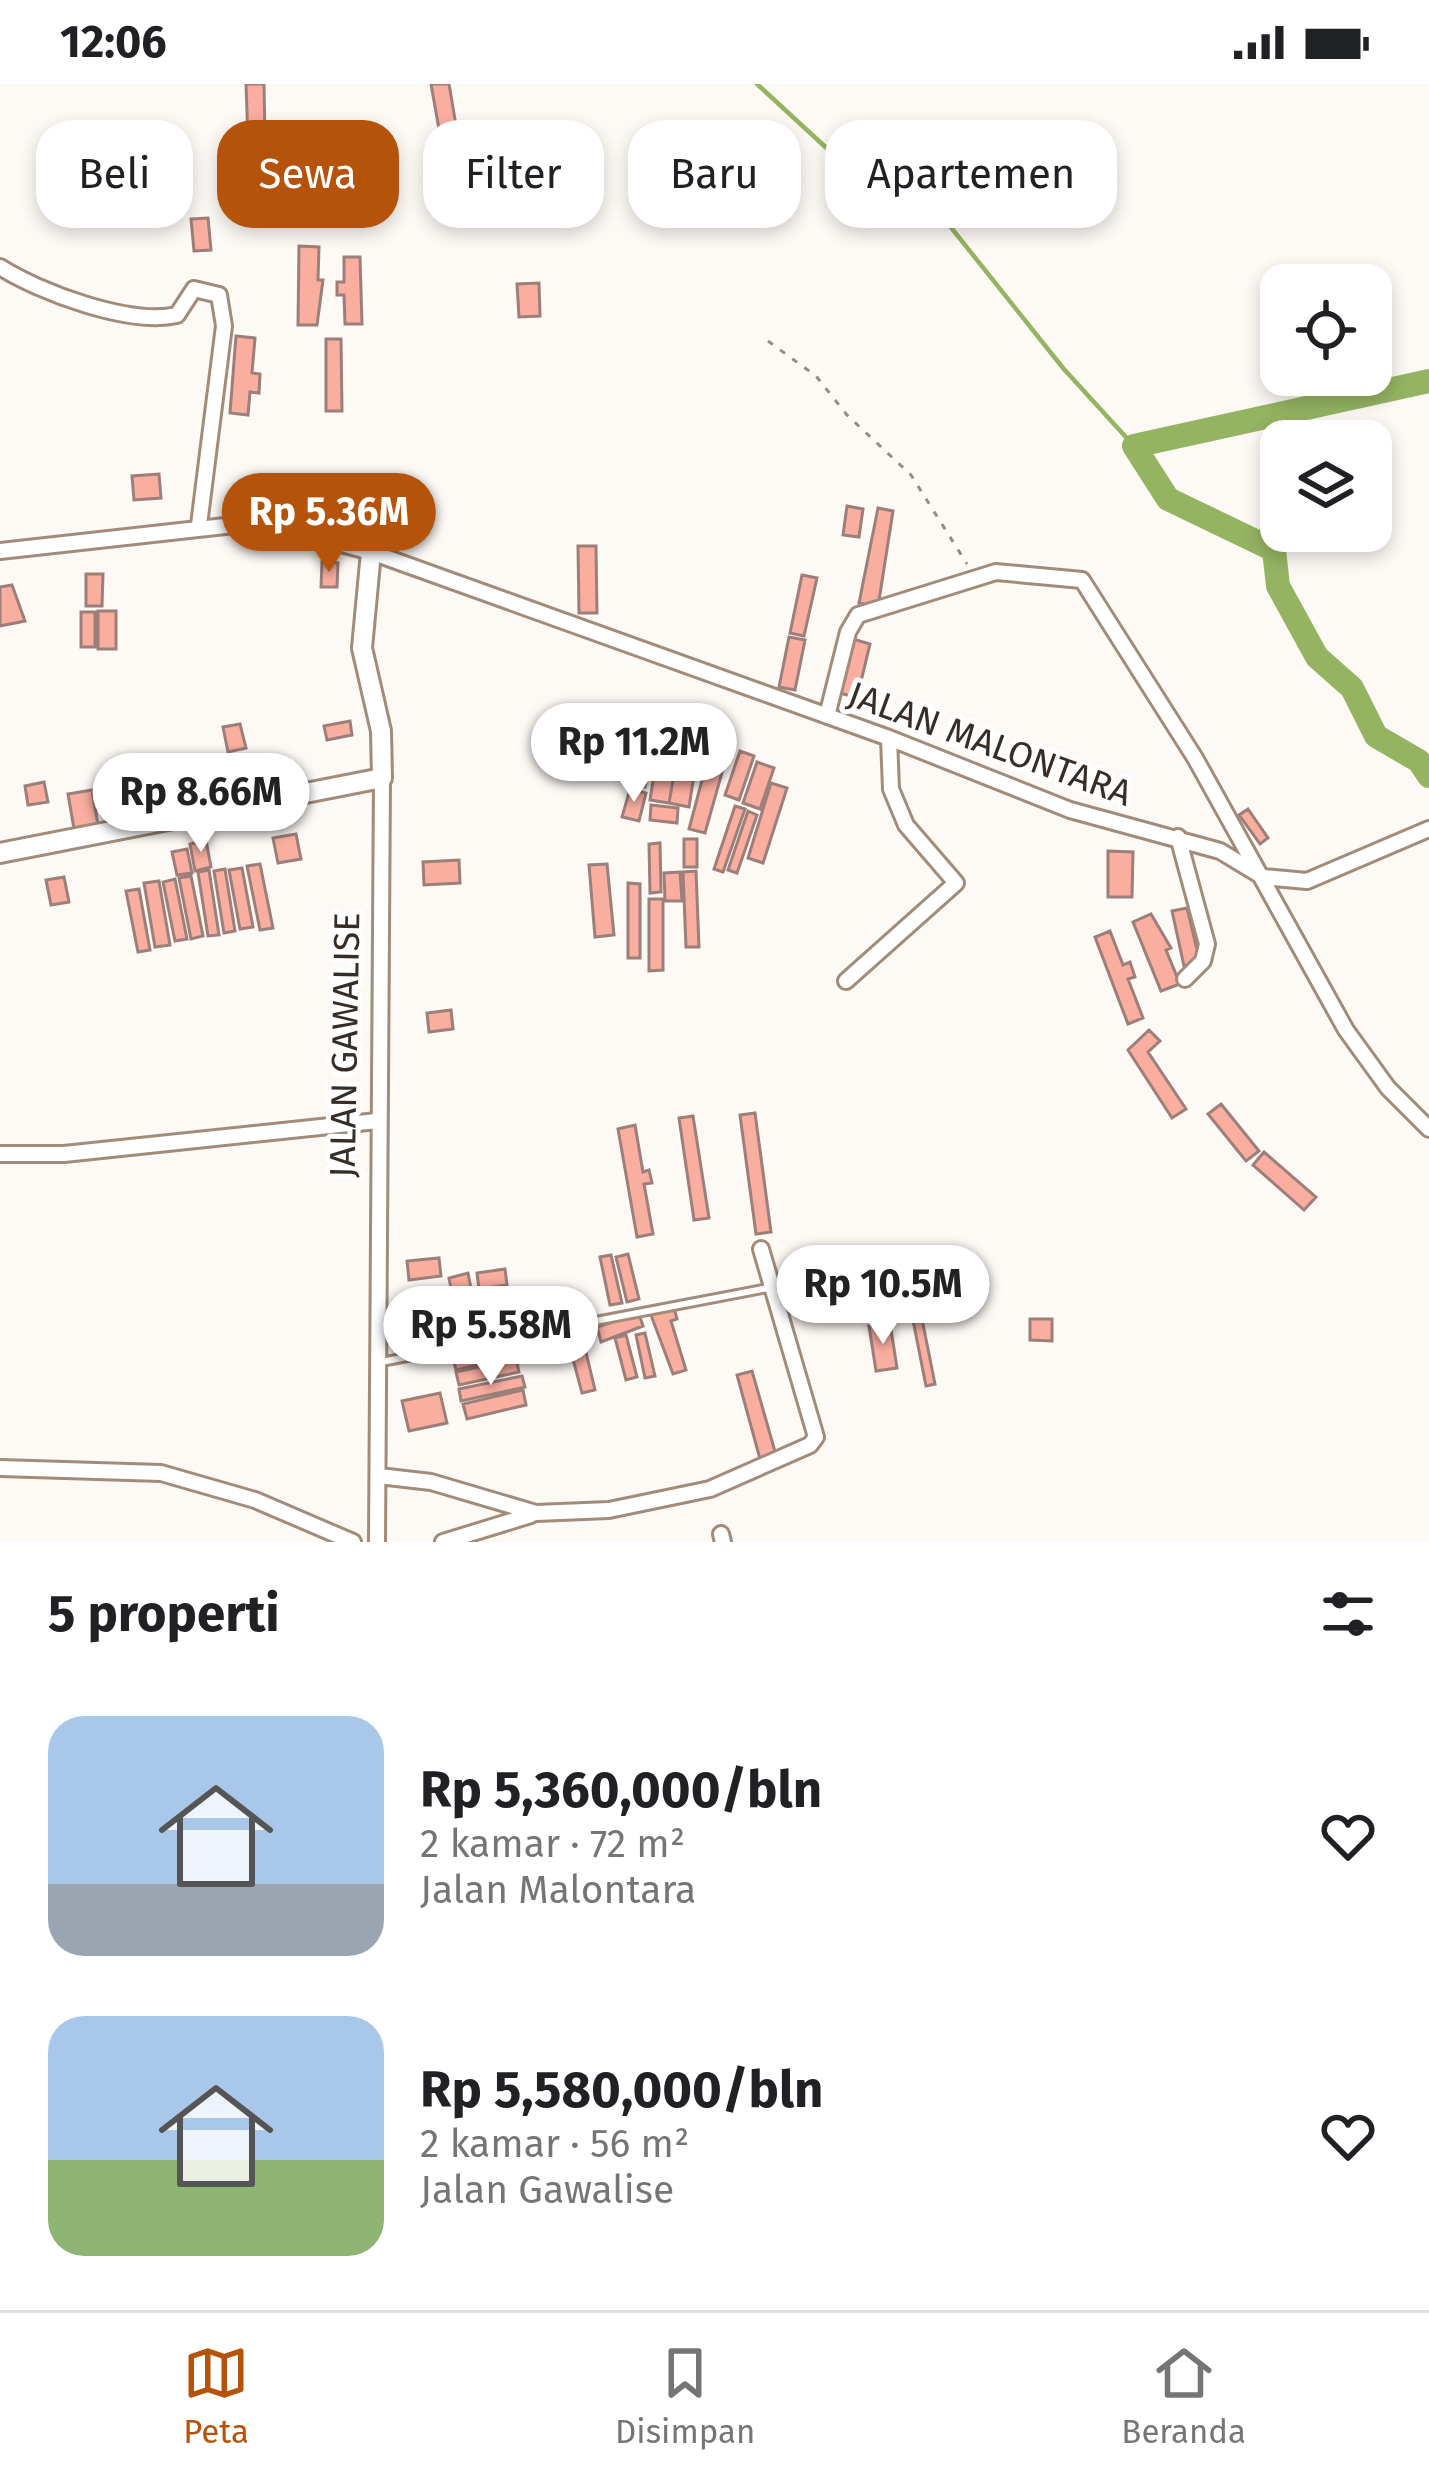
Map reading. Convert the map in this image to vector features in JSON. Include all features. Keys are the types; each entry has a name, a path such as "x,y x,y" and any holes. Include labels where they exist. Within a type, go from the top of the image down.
{"street":[{"path":"0,267 40,292 156,317 177,314 194,290 219,295 224,326 200,525"},
{"name":"JALAN MALONTARA","path":"0,551 200,525 262,526 371,552 889,738 1070,810 1220,850 1263,877"},
{"name":"JALAN GAWALISE","path":"371,552 363,664 377,710 382,778 377,1542"},
{"path":"827,716 848,632 858,616 996,572 1076,577 1087,584 1263,877 1346,1030 1388,1088 1429,1129"},
{"path":"846,981 956,883 906,825 891,789 889,738"},
{"path":"0,854 382,778"},
{"path":"1263,877 1317,878 1429,829"},
{"path":"1178,837 1208,944 1203,962 1184,979"},
{"path":"0,1154 86,1152 377,1121"},
{"path":"443,1542 536,1513 609,1510 695,1494 814,1443 776,1286 761,1249"},
{"path":"0,1468 161,1473 255,1499 352,1542"},
{"path":"379,1476 431,1482 536,1513"}],"lane":[{"path":"377,1362 776,1286"}],"path":[{"path":"768,341 817,376 847,415 911,475 974,576"}],"building":[{"path":"246,84 264,84 265,120 247,120"},
{"path":"431,84 449,84 455,120 437,120"},
{"path":"208,218 211,250 194,251 193,219"},
{"path":"299,246 319,247 318,280 323,280 317,325 298,325"},
{"path":"344,257 360,257 362,324 345,324 344,295 337,295 337,282 344,282"},
{"path":"539,283 540,316 519,317 517,284"},
{"path":"236,336 255,338 252,373 260,374 259,393 250,392 248,415 230,413"},
{"path":"326,339 341,339 342,411 326,411"},
{"path":"159,474 161,498 134,500 132,476"},
{"path":"847,506 863,509 859,537 843,535"},
{"path":"878,508 893,511 878,607 859,603"},
{"path":"578,546 596,546 597,613 579,613"},
{"path":"322,562 338,563 337,587 321,587"},
{"path":"86,574 103,574 102,606 86,606"},
{"path":"802,575 817,578 804,636 790,633"},
{"path":"12,585 25,621 0,626 0,587"},
{"path":"98,611 116,611 116,649 98,649"},
{"path":"81,612 95,612 95,647 81,647"},
{"path":"789,637 805,640 795,690 779,687"},
{"path":"853,639 870,644 857,698 840,693"},
{"path":"350,721 352,735 327,740 324,726"},
{"path":"240,724 246,748 228,752 223,727"},
{"path":"639,727 658,732 645,787 626,783"},
{"path":"660,737 680,740 669,803 650,800"},
{"path":"713,739 730,744 705,833 689,829"},
{"path":"680,740 699,744 689,807 669,803"},
{"path":"740,751 754,756 739,800 725,795"},
{"path":"757,762 774,768 760,809 743,803"},
{"path":"118,779 125,818 107,822 100,782"},
{"path":"44,782 48,802 28,805 25,786"},
{"path":"771,783 787,788 763,863 748,858"},
{"path":"630,789 646,793 639,821 622,817"},
{"path":"92,790 98,825 74,829 68,794"},
{"path":"651,805 678,808 677,823 650,820"},
{"path":"735,806 745,809 723,872 714,869"},
{"path":"1248,809 1268,838 1260,844 1239,815"},
{"path":"748,811 757,815 737,873 728,870"},
{"path":"296,834 301,859 278,863 273,838"},
{"path":"684,839 697,839 697,867 684,867"},
{"path":"206,840 211,867 195,871 190,844"},
{"path":"660,843 661,892 650,893 649,844"},
{"path":"187,849 192,873 177,875 172,852"},
{"path":"1108,851 1133,852 1132,897 1108,897"},
{"path":"459,860 460,883 424,885 423,862"},
{"path":"260,864 273,928 260,930 247,866"},
{"path":"607,864 614,935 595,937 589,865"},
{"path":"242,868 253,927 240,929 229,870"},
{"path":"225,869 235,931 224,933 214,871"},
{"path":"209,870 219,935 208,936 198,872"},
{"path":"696,871 699,947 686,947 683,872"},
{"path":"680,872 682,901 665,901 664,873"},
{"path":"191,876 203,936 191,939 179,878"},
{"path":"64,877 69,902 51,905 46,880"},
{"path":"175,879 187,939 175,941 163,882"},
{"path":"159,881 170,945 155,947 144,883"},
{"path":"628,883 640,884 640,958 628,958"},
{"path":"139,889 150,950 138,952 126,891"},
{"path":"649,899 663,899 663,970 649,971"},
{"path":"1187,908 1200,962 1184,966 1172,911"},
{"path":"1151,914 1171,948 1166,950 1180,984 1161,991 1133,922"},
{"path":"1110,931 1123,965 1130,962 1135,977 1128,979 1143,1018 1128,1024 1095,937"},
{"path":"451,1010 453,1029 429,1032 427,1013"},
{"path":"1149,1030 1160,1041 1148,1052 1186,1109 1172,1118 1128,1050"},
{"path":"1221,1104 1259,1151 1246,1161 1208,1114"},
{"path":"755,1113 771,1232 756,1234 740,1115"},
{"path":"693,1116 709,1218 694,1220 679,1118"},
{"path":"635,1125 643,1172 649,1170 652,1183 644,1184 653,1234 637,1237 618,1129"},
{"path":"1264,1152 1316,1197 1304,1210 1253,1165"},
{"path":"628,1254 639,1299 627,1302 616,1257"},
{"path":"611,1255 622,1303 610,1305 600,1257"},
{"path":"439,1258 441,1276 409,1280 407,1261"},
{"path":"505,1269 507,1285 479,1289 477,1273"},
{"path":"468,1273 475,1309 456,1313 449,1278"},
{"path":"506,1293 510,1312 483,1317 479,1297"},
{"path":"919,1304 935,1384 926,1386 910,1305"},
{"path":"674,1308 677,1319 671,1321 686,1370 673,1374 651,1315"},
{"path":"639,1314 643,1326 601,1342 597,1327"},
{"path":"419,1318 425,1346 406,1350 400,1322"},
{"path":"1030,1319 1052,1319 1052,1341 1030,1340"},
{"path":"890,1323 897,1368 876,1371 869,1326"},
{"path":"645,1333 655,1376 645,1378 636,1335"},
{"path":"626,1335 637,1377 626,1380 615,1338"},
{"path":"584,1344 595,1390 582,1393 570,1348"},
{"path":"514,1345 517,1356 456,1370 453,1358"},
{"path":"516,1359 519,1372 459,1385 456,1372"},
{"path":"752,1371 776,1455 760,1459 737,1375"},
{"path":"522,1376 525,1387 461,1401 459,1389"},
{"path":"523,1390 526,1405 467,1419 463,1404"},
{"path":"440,1393 447,1423 409,1431 402,1401"}],"waterway":[{"path":"757,84 833,154 926,196 1063,368 1134,446"},
{"path":"1429,381 1134,446 1168,499 1274,550 1278,586 1317,657 1352,688 1376,736 1419,761 1429,776"}]}
